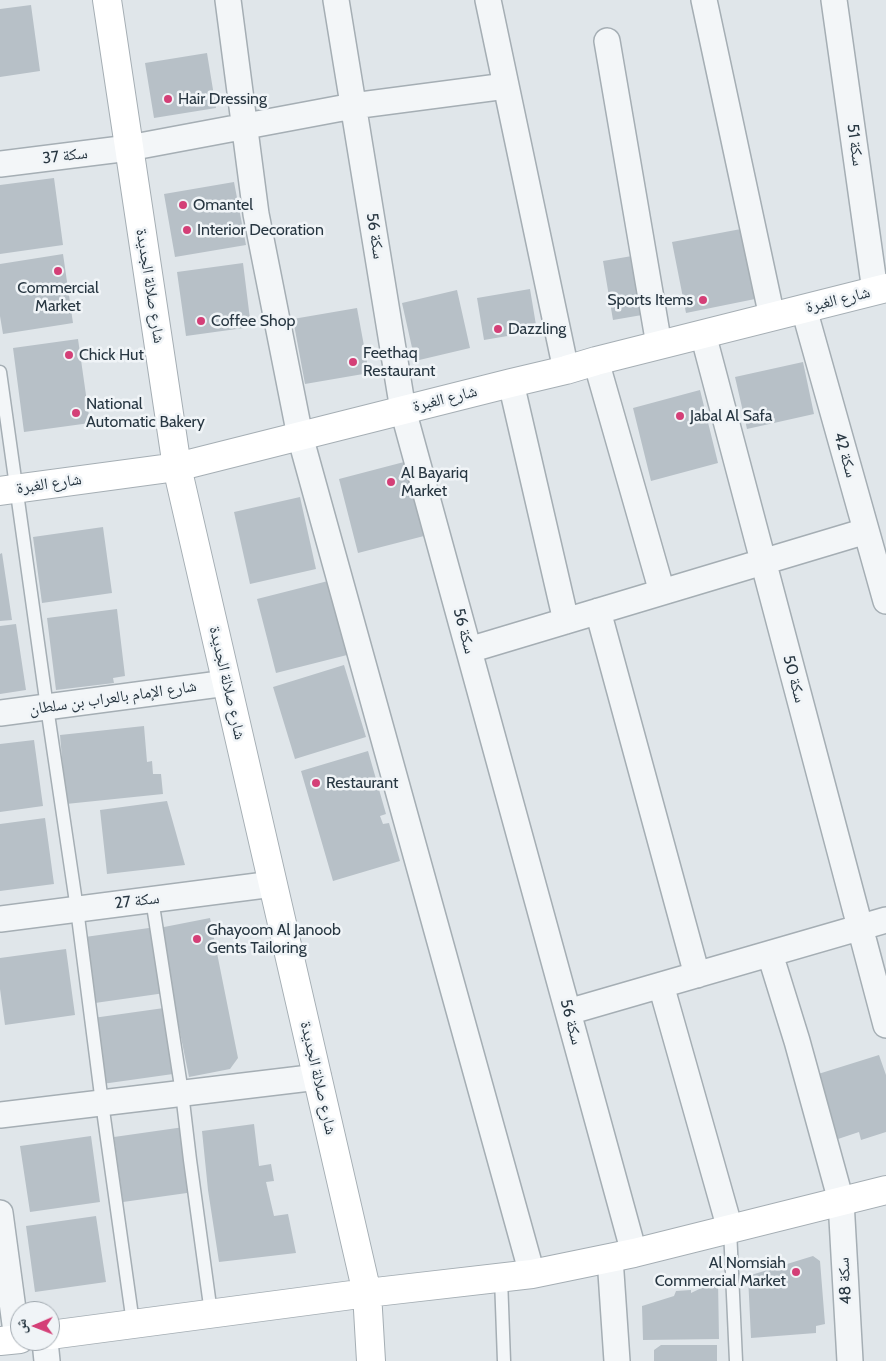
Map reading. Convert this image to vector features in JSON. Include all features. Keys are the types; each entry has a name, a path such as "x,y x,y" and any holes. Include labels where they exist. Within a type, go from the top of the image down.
{"street":[{"name":"شارع صلالة الجديدة","path":"107,0 177,467 367,1292 371,1361"},
{"path":"228,0 256,214 300,436 532,1274"},
{"name":"سكة 56","path":"336,0 403,410 568,1012 622,1255 617,1361"},
{"path":"488,0 566,370"},
{"path":"704,0 772,317"},
{"name":"سكة 51","path":"834,0 881,289"},
{"path":"607,41 659,345"},
{"name":"سكة 37","path":"0,164 129,148 353,106 506,86"},
{"name":"شارع الغبرة","path":"8,490 177,467 881,289"},
{"name":"سكة 42","path":"804,309 886,601"},
{"name":"سكة 50","path":"703,334 886,1025"},
{"path":"596,361 662,592"},
{"path":"511,383 566,621"},
{"path":"469,650 866,531"},
{"path":"598,612 697,975"},
{"name":"شارع الإمام بالعراب بن سلطان","path":"0,713 227,683"},
{"name":"سكة 27","path":"0,919 273,884"},
{"path":"568,1012 886,920"},
{"name":"سكة 48","path":"770,954 841,1201 850,1361"},
{"path":"661,985 730,1229"},
{"path":"0,1115 318,1077"},
{"path":"60,1333 367,1292 532,1274 622,1255 886,1190"},
{"path":"0,1213 10,1319"}],"lane":[{"path":"0,372 8,490 47,707 77,909 133,1323"},
{"path":"152,899 182,1093 211,1313"},
{"path":"730,1229 736,1361"},
{"path":"501,1278 504,1361"}],"building":[{"path":"31,5 40,71 0,77 0,9"},
{"path":"207,53 216,108 154,118 145,63"},
{"path":"54,178 63,245 0,254 0,185"},
{"path":"234,182 246,245 175,257 164,194"},
{"path":"741,229 755,299 686,313 672,242"},
{"path":"63,254 73,323 3,334 0,316 0,264"},
{"path":"632,256 642,315 613,320 603,261"},
{"path":"243,263 251,327 186,336 177,272"},
{"path":"530,289 537,331 484,340 477,298"},
{"path":"457,290 470,348 415,361 402,303"},
{"path":"357,308 369,373 305,384 293,319"},
{"path":"78,339 90,423 24,432 13,348"},
{"path":"803,362 814,414 747,429 735,377"},
{"path":"700,390 718,463 651,481 633,408"},
{"path":"404,462 424,536 358,553 339,479"},
{"path":"300,497 316,569 250,584 234,512"},
{"path":"103,527 112,593 42,603 33,537"},
{"path":"2,553 12,620 0,621 0,554"},
{"path":"328,581 347,655 276,673 257,599"},
{"path":"117,609 125,676 113,678 114,683 56,690 47,618"},
{"path":"16,624 26,690 0,694 0,626"},
{"path":"344,665 366,737 295,759 273,687"},
{"path":"144,726 147,762 152,761 153,774 161,774 163,794 66,804 60,735"},
{"path":"34,740 43,806 0,812 0,744"},
{"path":"368,751 386,814 380,816 383,824 389,823 400,861 333,881 301,771"},
{"path":"167,801 185,865 107,874 100,810"},
{"path":"45,818 54,884 0,891 0,824"},
{"path":"210,918 238,1058 230,1069 189,1077 159,928"},
{"path":"156,927 165,993 95,1003 85,937"},
{"path":"66,949 75,1015 5,1025 0,989 0,958"},
{"path":"164,1008 173,1074 102,1084 93,1018"},
{"path":"879,1055 886,1075 886,1132 861,1140 859,1132 835,1140 815,1075"},
{"path":"254,1124 259,1166 271,1164 274,1181 266,1182 274,1216 288,1214 296,1253 219,1262 208,1190 202,1131"},
{"path":"184,1127 194,1192 123,1202 114,1137"},
{"path":"91,1136 100,1202 30,1212 20,1146"},
{"path":"96,1216 106,1282 35,1292 26,1226"},
{"path":"813,1256 820,1261 825,1324 816,1326 816,1333 751,1338 748,1276"},
{"path":"718,1280 719,1339 643,1340 642,1306 674,1296 676,1291 691,1290 691,1293"},
{"path":"661,1345 717,1345 717,1361 654,1361 654,1350"}],"place":[{"name":"Hair Dressing","path":"168,99"},
{"name":"Omantel","path":"183,205"},
{"name":"Interior Decoration","path":"187,230"},
{"name":"Commercial Market","path":"58,271"},
{"name":"Sports Items","path":"703,300"},
{"name":"Coffee Shop","path":"201,321"},
{"name":"Dazzling","path":"498,329"},
{"name":"Chick Hut","path":"69,355"},
{"name":"Feethaq Restaurant","path":"353,362"},
{"name":"National Automatic Bakery","path":"76,413"},
{"name":"Jabal Al Safa","path":"680,416"},
{"name":"Al Bayariq Market","path":"391,482"},
{"name":"Restaurant","path":"316,783"},
{"name":"Ghayoom Al Janoob Gents Tailoring","path":"197,939"},
{"name":"Al Nomsiah Commercial Market","path":"796,1272"}]}
